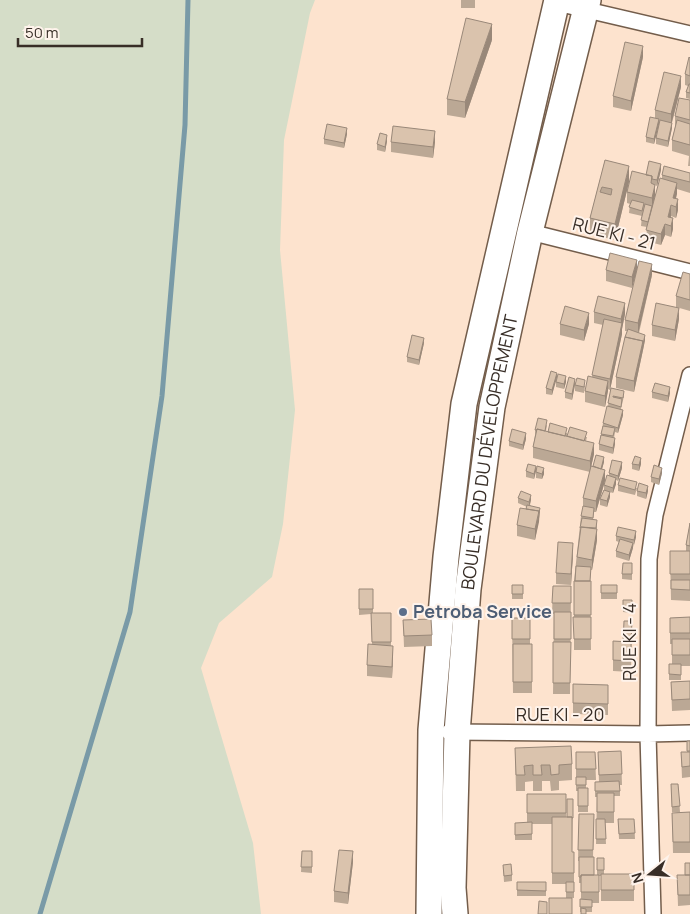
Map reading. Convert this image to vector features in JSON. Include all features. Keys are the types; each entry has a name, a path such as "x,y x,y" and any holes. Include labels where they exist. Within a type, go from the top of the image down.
{"highway":[{"name":"BOULEVARD DU DÉVELOPPEMENT","path":"429,914 431,730 446,558 464,404 557,1"},
{"name":"BOULEVARD DU DÉVELOPPEMENT","path":"455,914 453,888 457,733 468,589 492,407 530,232 587,5"},
{"path":"444,585 468,589"}],"street":[{"path":"557,1 587,5 690,34"},
{"name":"RUE KI - 21","path":"530,232 690,272"},
{"name":"RUE KI - 4","path":"653,914 648,734 649,559 655,515 690,375"},
{"name":"RUE KI - 20","path":"431,730 457,733 690,733"}],"green space":[{"path":"0,0 315,0 310,13 284,140 280,250 295,410 283,524 272,577 219,623 201,668 253,843 261,914 0,914"}],"building":[{"path":"466,18 492,24 465,102 447,99"},
{"path":"625,42 643,46 631,101 613,96"},
{"path":"690,58 690,76 685,74"},
{"path":"664,72 681,76 671,114 655,110"},
{"path":"690,84 690,93 686,92"},
{"path":"679,98 690,100 690,120 675,116"},
{"path":"650,117 659,119 654,139 646,137"},
{"path":"660,120 672,123 668,141 656,138"},
{"path":"677,120 690,124 690,145 672,140"},
{"path":"327,124 347,128 344,143 324,139"},
{"path":"393,126 435,131 433,147 391,142"},
{"path":"380,133 387,135 385,147 377,144"},
{"path":"605,160 629,166 615,224 590,218","holes":["602,187 612,189 611,195 600,192"]},
{"path":"649,161 661,164 657,180 652,179 652,176 646,175"},
{"path":"664,166 690,173 690,182 662,175"},
{"path":"632,171 652,176 651,183 655,185 652,198 627,192"},
{"path":"660,178 677,183 673,198 678,199 676,207 671,205 668,217 673,218 671,226 665,224 661,234 646,230"},
{"path":"632,200 644,203 642,211 629,207"},
{"path":"645,204 652,206 648,222 641,220"},
{"path":"610,253 637,260 632,277 606,270"},
{"path":"639,261 652,264 638,323 625,320"},
{"path":"683,272 690,274 690,300 676,296"},
{"path":"598,296 625,303 621,319 594,312"},
{"path":"656,303 679,308 675,330 652,325"},
{"path":"565,306 589,313 584,330 560,324"},
{"path":"604,319 622,323 610,379 592,375"},
{"path":"628,329 645,335 643,344 643,341 625,337"},
{"path":"412,335 424,338 419,360 407,357"},
{"path":"625,337 643,341 634,381 616,377"},
{"path":"551,371 557,373 552,390 546,388"},
{"path":"558,374 566,376 564,384 556,382"},
{"path":"588,376 608,381 605,396 585,391"},
{"path":"569,377 575,379 572,394 565,392"},
{"path":"577,378 585,380 584,387 575,385"},
{"path":"655,383 670,387 668,396 652,392"},
{"path":"611,388 624,391 623,398 613,396 622,399 621,407 608,403"},
{"path":"607,406 623,410 618,428 603,423"},
{"path":"538,418 547,420 545,431 535,430"},
{"path":"550,423 567,428 565,436 548,432"},
{"path":"603,426 615,428 613,436 601,434"},
{"path":"570,427 587,432 584,441 567,436"},
{"path":"512,429 526,433 523,445 509,441"},
{"path":"537,429 594,443 590,461 533,447"},
{"path":"601,435 615,438 613,448 599,444"},
{"path":"596,455 604,457 601,469 593,466"},
{"path":"635,456 641,458 639,465 632,464"},
{"path":"612,460 622,462 618,476 609,473"},
{"path":"528,464 536,466 534,474 526,471"},
{"path":"654,465 662,468 659,479 651,477"},
{"path":"537,466 544,468 542,474 536,472"},
{"path":"591,466 605,470 596,501 583,498"},
{"path":"607,475 616,478 613,488 604,485"},
{"path":"620,478 637,482 635,490 618,485"},
{"path":"639,483 648,486 646,493 637,491"},
{"path":"604,490 610,492 607,501 600,499"},
{"path":"521,491 531,495 529,502 518,498"},
{"path":"527,505 540,508 539,513 539,511 526,509"},
{"path":"583,506 594,508 593,518 581,516"},
{"path":"520,508 539,511 535,529 517,525"},
{"path":"582,518 597,520 596,528 580,528"},
{"path":"690,523 690,546 686,545"},
{"path":"581,527 597,529 592,560 577,557"},
{"path":"618,527 636,531 634,540 616,536"},
{"path":"620,539 633,543 629,555 616,551"},
{"path":"558,542 573,543 571,574 556,573"},
{"path":"670,551 690,551 690,574 670,574"},
{"path":"623,563 632,563 632,574 622,574"},
{"path":"576,566 591,567 590,581 575,581"},
{"path":"671,580 690,580 690,590 671,589"},
{"path":"574,581 591,581 591,615 574,615"},
{"path":"512,585 523,585 523,594 512,594"},
{"path":"601,585 617,585 617,593 601,593"},
{"path":"553,586 571,586 571,603 552,603"},
{"path":"359,589 373,589 373,609 359,609"},
{"path":"623,600 632,600 632,607 623,607"},
{"path":"554,612 571,612 571,639 554,639"},
{"path":"371,613 391,613 391,642 372,642"},
{"path":"573,617 591,617 591,639 574,639"},
{"path":"690,617 690,633 670,633 670,618"},
{"path":"512,618 530,618 530,639 512,639"},
{"path":"431,619 432,635 404,636 403,620"},
{"path":"624,621 632,621 631,642 623,642"},
{"path":"672,639 690,639 690,655 672,655"},
{"path":"613,641 631,642 631,661 613,660"},
{"path":"553,642 571,642 570,683 553,683"},
{"path":"368,644 393,646 392,667 367,665"},
{"path":"513,644 532,644 532,682 513,682"},
{"path":"669,664 681,664 681,675 669,674"},
{"path":"690,681 690,699 672,700 671,682"},
{"path":"573,684 608,685 608,704 573,703"},
{"path":"687,741 690,741 690,751 687,751"},
{"path":"571,746 572,764 559,765 559,774 551,775 550,765 541,765 542,775 533,775 533,765 524,766 525,775 516,775 515,748"},
{"path":"621,751 622,774 599,775 598,752"},
{"path":"576,752 595,752 596,769 576,769"},
{"path":"681,752 690,752 690,766 682,767"},
{"path":"576,777 586,777 586,785 576,785"},
{"path":"619,781 620,791 595,791 595,782"},
{"path":"671,784 678,784 680,806 672,807"},
{"path":"578,788 588,788 588,806 578,806"},
{"path":"597,793 614,793 614,812 597,812"},
{"path":"527,794 566,794 566,813 527,813"},
{"path":"567,799 573,799 573,818 567,817"},
{"path":"690,812 690,842 673,842 672,813"},
{"path":"579,814 594,814 593,850 578,850"},
{"path":"552,817 572,817 574,873 552,873"},
{"path":"596,819 605,819 606,839 596,839"},
{"path":"618,819 634,819 635,833 619,834"},
{"path":"532,822 532,834 515,835 515,823"},
{"path":"339,850 353,851 348,893 334,891"},
{"path":"302,851 312,851 312,867 301,867"},
{"path":"579,857 594,857 594,875 581,875 579,877"},
{"path":"597,858 604,858 604,870 597,870"},
{"path":"685,863 690,863 690,875 685,875"},
{"path":"511,864 512,875 504,876 503,865"},
{"path":"601,874 634,874 634,890 601,890"},
{"path":"581,875 599,875 599,892 581,892"},
{"path":"677,875 690,875 690,895 678,895"},
{"path":"517,882 546,882 546,891 517,890"},
{"path":"566,882 574,882 574,892 566,892"},
{"path":"549,898 572,898 572,914 549,914"},
{"path":"580,899 592,900 592,907 580,907"},
{"path":"539,901 547,902 547,914 538,914"},
{"path":"581,908 586,909 586,914 581,914"}],"waterway":[{"path":"40,914 130,612 162,396 185,125 188,0"}],"place":[{"name":"Petroba Service","path":"403,612"}]}
